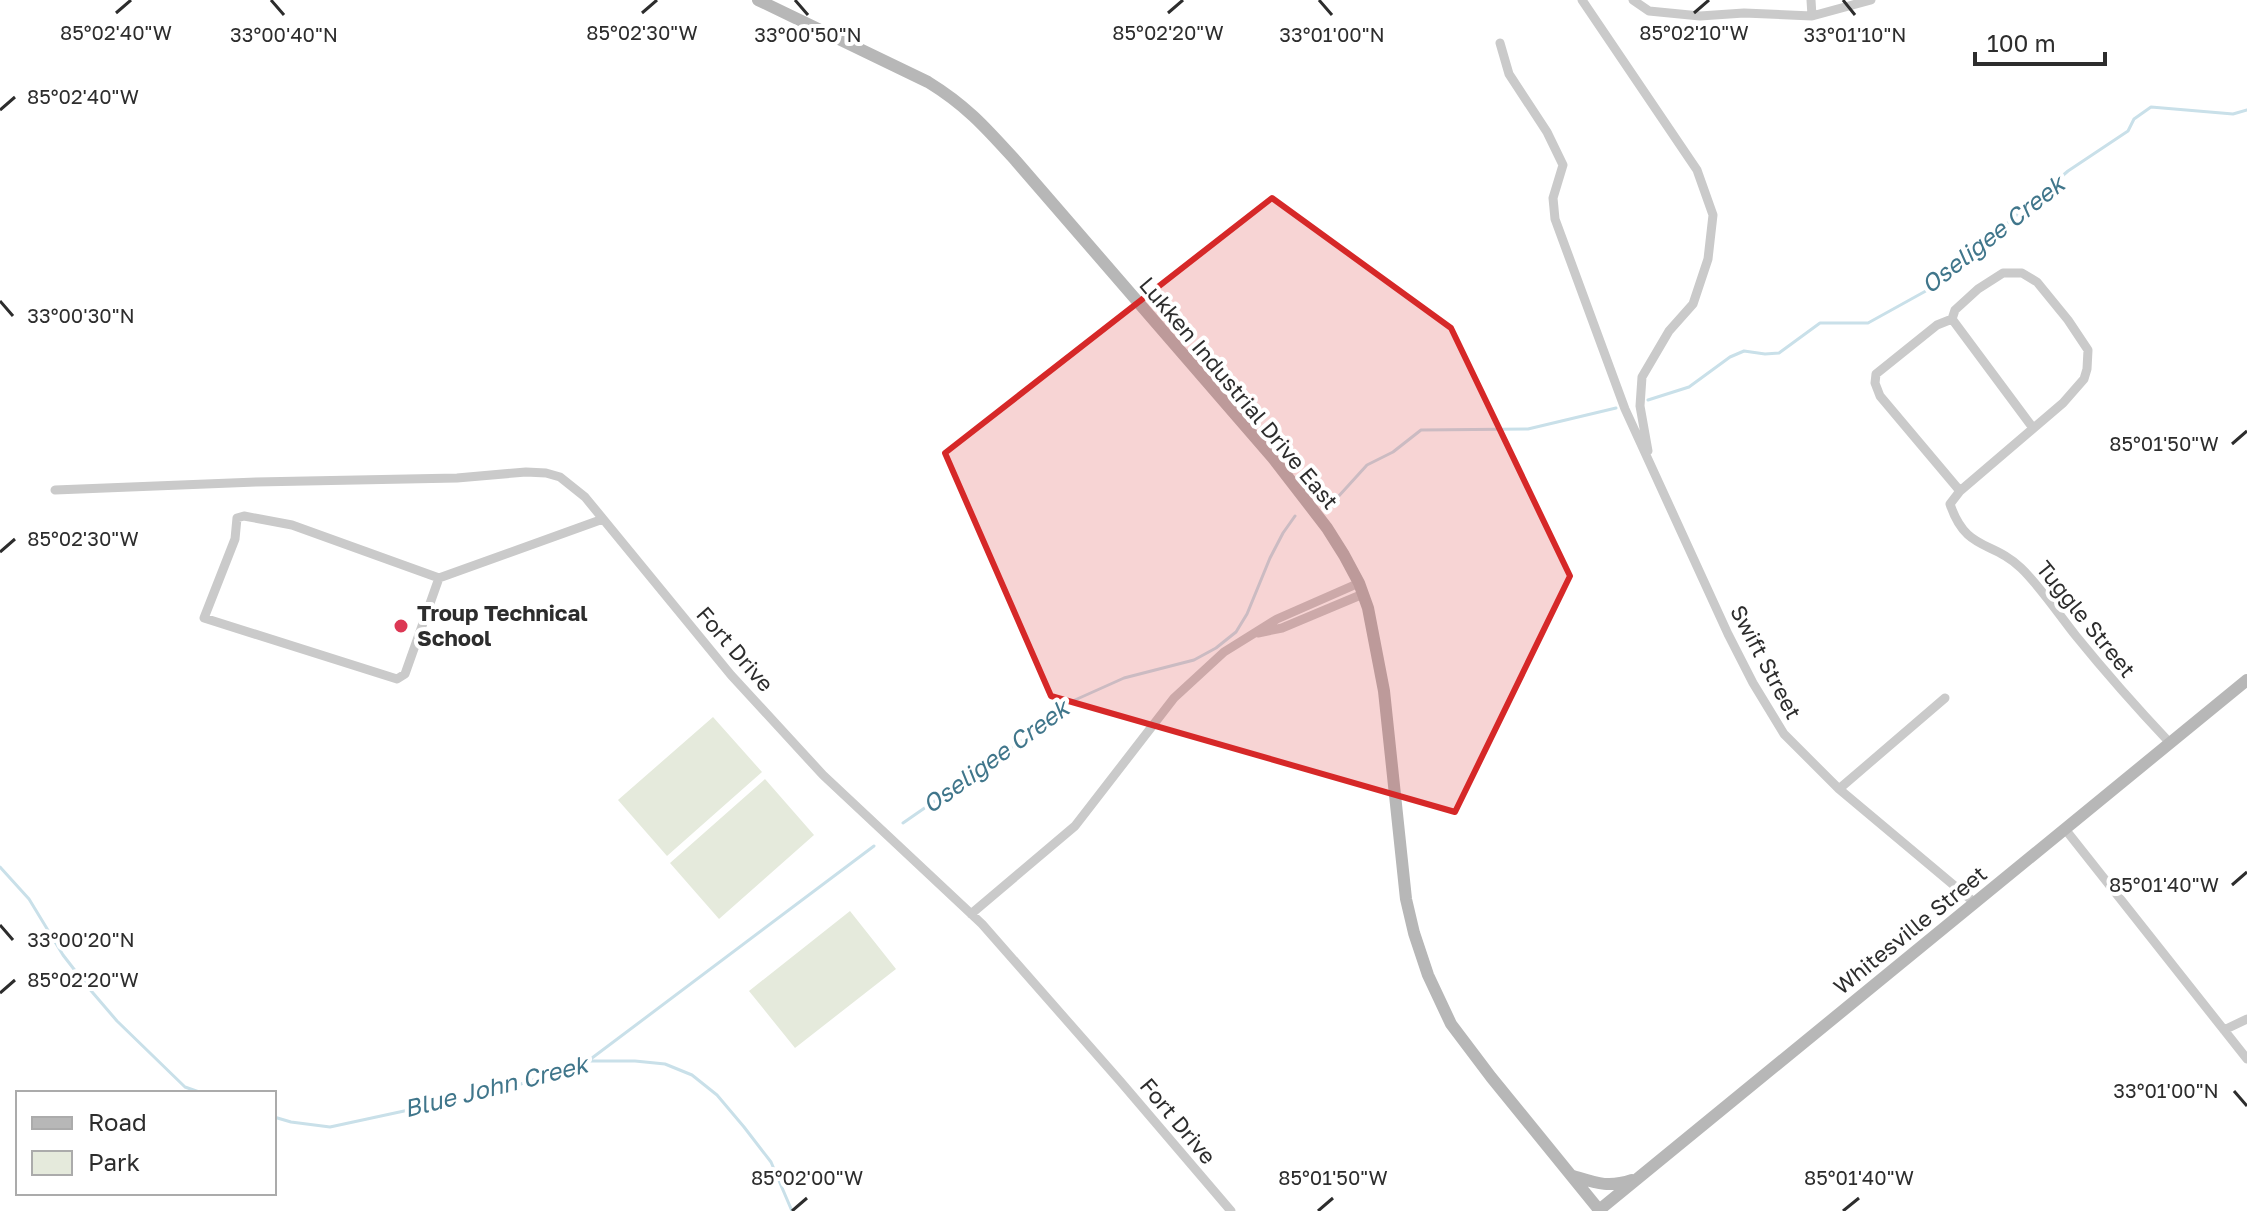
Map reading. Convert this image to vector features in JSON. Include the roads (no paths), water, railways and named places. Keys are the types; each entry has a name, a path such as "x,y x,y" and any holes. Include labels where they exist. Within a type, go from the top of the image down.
{"main road":[{"name":"Lukken Industrial Drive East","path":"758,0 928,82 974,114 1273,458 1336,541 1368,608 1384,691 1406,899 1422,961 1451,1024 1599,1211"},
{"name":"Whitesville Street","path":"1599,1211 2247,680"},
{"path":"1570,1175 1612,1185 1639,1178"}],"street":[{"name":"Swift Street","path":"1582,0 1697,170 1713,215 1708,259 1693,304 1669,331 1642,377 1640,406 1650,463"},
{"path":"1633,0 1649,11 1700,16 1744,13 1812,16 1871,0"},
{"path":"1811,0 1812,16"},
{"name":"Swift Street","path":"1500,43 1509,74 1547,132 1563,165 1553,198 1555,219 1625,409 1753,683 1784,734 1839,789 1975,903"},
{"path":"2003,273 2022,273 2037,282 2088,350 2084,379 2063,403 2033,428 1960,491 1880,396 1875,383 1876,374 1937,325 1952,319 1955,310 1978,289 2003,273"},
{"path":"1952,319 2033,428"},
{"name":"Fort Drive","path":"55,490 457,478 536,472 560,477 585,497 731,675 823,775 971,914 1231,1211"},
{"name":"Tuggle Street","path":"1960,491 1950,504 1956,521 1973,541 2021,567 2117,687 2170,743"},
{"path":"439,578 405,674 397,679 204,618 235,539 237,518 244,516 292,525 439,578 603,519"},
{"path":"971,914 1075,826 1174,698 1224,652 1251,635 1282,628 1361,589"},
{"path":"1839,789 1945,698"},
{"path":"2065,829 2247,1059"},
{"path":"2224,1030 2247,1019"}],"waterway":[{"name":"Oseligee Creek","path":"1648,400 1689,387 1730,357 1744,351 1779,353 1820,323 1868,323 1933,287 2068,171 2128,131 2134,119 2151,107 2233,114 2247,110"},
{"name":"Oseligee Creek","path":"1337,498 1367,465 1393,452 1421,430 1528,429 1616,408"},
{"name":"Oseligee Creek","path":"903,823 1037,730 1066,704 1124,678 1194,660 1216,648 1236,632 1247,614 1270,558 1295,516"},
{"name":"Oseligee Creek","path":"588,1061 874,846"},
{"name":"Blue John Creek","path":"0,867 29,899 63,955 117,1021 185,1087 196,1091"},
{"name":"Blue John Creek","path":"276,1118 330,1127 506,1089 588,1061 665,1064 692,1075 717,1095 771,1162 792,1211"}],"place":[{"name":"Troup Technical School","path":"401,626"}]}
